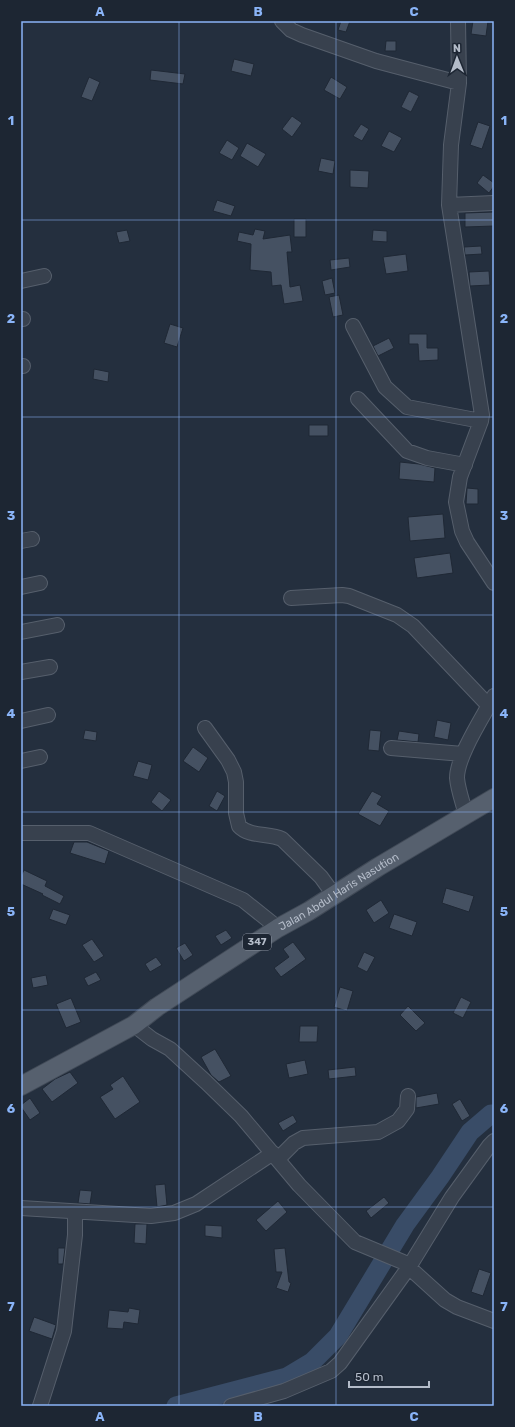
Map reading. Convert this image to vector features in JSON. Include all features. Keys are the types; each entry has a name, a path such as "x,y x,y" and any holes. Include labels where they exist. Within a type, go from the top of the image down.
{"main road":[{"name":"Jalan Abdul Haris Nasution","path":"21,1086 134,1025 156,1007 278,928 494,798"}],"street":[{"path":"282,21 292,30 302,35 376,61 459,83"},
{"path":"458,21 459,83 451,145 449,205 482,415 460,478 456,502 460,525 467,542 494,583"},
{"path":"449,205 494,203"},
{"path":"21,281 44,276"},
{"path":"353,326 385,387 407,407 481,421"},
{"path":"358,399 407,451 427,458 465,465"},
{"path":"21,587 40,583"},
{"path":"291,598 342,595 349,596 397,615 413,626 491,701 463,754 457,772 457,780 466,815"},
{"path":"21,632 57,625"},
{"path":"21,672 50,667"},
{"path":"21,721 48,715"},
{"path":"205,728 228,760 234,772 236,782 236,814 239,826 248,832 276,836 282,839 321,877 334,895"},
{"path":"391,748 463,754"},
{"path":"21,761 40,757"},
{"path":"21,832 90,832 243,900 278,928"},
{"path":"134,1025 152,1039 170,1049 241,1116 299,1185 355,1242 406,1265 445,1300 494,1321"},
{"path":"21,1208 151,1216 174,1213 196,1204 303,1138 378,1132 398,1121 406,1110 408,1096"},
{"path":"231,1406 284,1391 331,1371 340,1363 452,1198 494,1141"},
{"path":"40,1406 64,1331 75,1235 75,1212"}],"building":[{"path":"341,21 350,21 346,32 338,30"},
{"path":"473,21 488,21 486,36 471,34"},
{"path":"386,41 396,41 396,51 385,51"},
{"path":"234,59 254,64 251,76 231,71"},
{"path":"151,70 185,74 183,84 150,80"},
{"path":"89,77 100,82 92,101 81,97"},
{"path":"331,77 347,87 340,99 324,90"},
{"path":"409,91 419,96 411,112 401,107"},
{"path":"292,116 302,123 292,137 282,129"},
{"path":"478,122 490,126 482,149 470,145"},
{"path":"361,124 369,129 362,141 353,136"},
{"path":"389,131 402,138 394,152 381,146"},
{"path":"227,140 239,148 232,160 219,153"},
{"path":"247,143 266,154 258,167 240,156"},
{"path":"321,158 335,161 333,174 318,171"},
{"path":"350,170 369,171 368,188 350,187"},
{"path":"483,175 494,183 494,186 489,193 477,183"},
{"path":"217,200 235,206 231,216 213,211"},
{"path":"494,212 494,226 465,227 465,213"},
{"path":"294,219 306,219 306,237 294,237"},
{"path":"255,229 265,231 263,239 290,235 292,252 287,252 290,287 300,285 303,301 284,304 281,285 272,286 271,272 250,270 251,244 237,241 239,232 253,235"},
{"path":"127,230 130,241 119,243 116,232"},
{"path":"373,230 387,231 387,242 372,241"},
{"path":"481,246 482,254 465,255 464,247"},
{"path":"406,254 408,271 386,274 383,257"},
{"path":"349,258 350,267 331,270 330,260"},
{"path":"489,271 490,285 470,286 469,272"},
{"path":"332,278 335,293 325,295 322,281"},
{"path":"339,295 343,315 333,317 329,297"},
{"path":"170,324 183,328 177,347 164,343"},
{"path":"409,334 427,334 427,348 438,348 438,360 419,361 418,344 409,344"},
{"path":"389,338 394,348 378,356 373,346"},
{"path":"94,369 109,372 108,382 93,379"},
{"path":"309,425 328,425 328,436 309,436"},
{"path":"400,462 419,464 435,468 434,482 399,479"},
{"path":"467,488 478,489 478,504 466,504"},
{"path":"443,514 445,538 410,541 408,517"},
{"path":"450,553 453,573 417,578 414,558"},
{"path":"437,720 451,723 448,740 434,737"},
{"path":"85,730 97,732 96,741 83,739"},
{"path":"370,730 381,731 379,751 368,750"},
{"path":"399,731 419,734 418,742 397,740"},
{"path":"193,747 208,758 199,772 183,761"},
{"path":"138,761 152,765 148,780 133,776"},
{"path":"159,791 171,800 162,811 151,802"},
{"path":"217,791 225,796 217,811 209,806"},
{"path":"372,791 382,796 377,804 389,811 380,826 358,814"},
{"path":"74,842 87,842 109,851 105,864 70,853"},
{"path":"24,870 47,881 45,886 64,896 60,904 21,884 21,876"},
{"path":"446,888 474,896 469,912 442,903"},
{"path":"381,900 389,913 374,923 366,910"},
{"path":"53,909 70,915 66,925 49,919"},
{"path":"394,914 417,922 412,936 389,928"},
{"path":"226,930 232,938 221,945 215,936"},
{"path":"92,939 104,956 94,962 82,945"},
{"path":"293,942 306,959 281,977 274,968 289,957 283,949"},
{"path":"185,943 193,955 184,961 176,948"},
{"path":"364,952 375,957 367,972 357,967"},
{"path":"156,957 162,965 150,972 145,964"},
{"path":"96,972 101,980 88,986 84,978"},
{"path":"46,975 48,985 33,988 31,978"},
{"path":"340,987 353,991 347,1011 334,1007"},
{"path":"461,997 471,1002 463,1018 453,1013"},
{"path":"71,998 81,1022 66,1028 56,1004"},
{"path":"408,1006 425,1023 416,1031 400,1015"},
{"path":"300,1026 318,1026 317,1042 299,1042"},
{"path":"215,1049 231,1076 219,1082 211,1075 201,1057"},
{"path":"305,1060 308,1074 289,1078 286,1064"},
{"path":"355,1067 356,1076 329,1079 328,1070"},
{"path":"70,1072 78,1083 52,1102 42,1089 55,1079"},
{"path":"123,1076 140,1102 115,1119 100,1097 113,1089 110,1085"},
{"path":"437,1093 439,1104 416,1108 416,1097"},
{"path":"30,1098 40,1113 30,1120 21,1105"},
{"path":"460,1099 470,1116 462,1121 452,1104"},
{"path":"293,1115 297,1122 283,1131 278,1123"},
{"path":"165,1184 167,1205 157,1207 155,1185"},
{"path":"80,1190 92,1191 90,1204 78,1203"},
{"path":"384,1197 389,1203 371,1218 366,1211"},
{"path":"278,1201 287,1212 266,1231 256,1220"},
{"path":"135,1224 147,1224 146,1244 134,1243"},
{"path":"205,1225 222,1226 222,1238 205,1236"},
{"path":"58,1248 65,1248 63,1264 58,1264"},
{"path":"285,1248 289,1282 291,1283 288,1292 276,1288 282,1272 276,1272 274,1249"},
{"path":"479,1269 491,1273 483,1296 471,1292"},
{"path":"129,1308 140,1310 138,1324 124,1322 123,1329 107,1328 109,1310 128,1312"},
{"path":"34,1317 56,1325 52,1339 29,1331"}],"waterway":[{"path":"176,1406 287,1377 312,1362 338,1336 405,1225 470,1132 491,1114 494,1114"}]}
